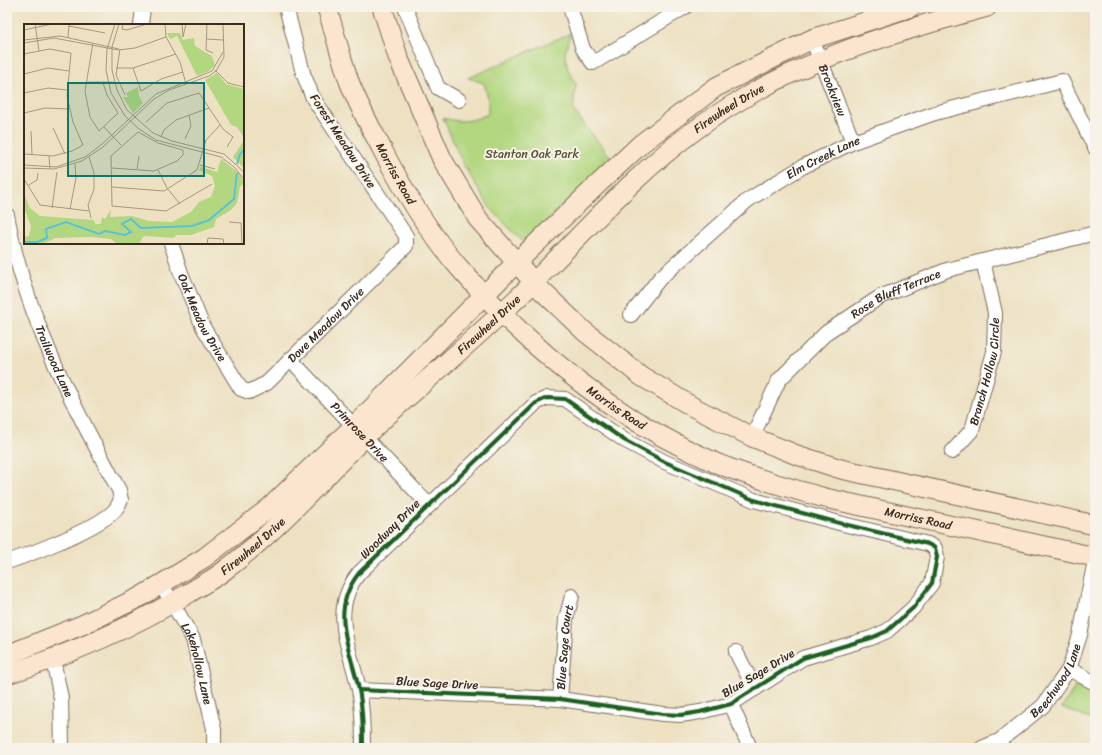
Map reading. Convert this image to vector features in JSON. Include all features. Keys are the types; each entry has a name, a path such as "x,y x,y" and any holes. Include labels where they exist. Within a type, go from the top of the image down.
{"street":[{"path":"142,24 143,7"},
{"name":"Forest Meadow Drive","path":"286,7 303,73 314,98 406,236 406,246"},
{"name":"Morriss Road","path":"327,7 350,82 366,120 404,191 461,270 519,330 573,377 624,414 669,440 715,462 744,473 825,498 1095,556"},
{"path":"382,7 398,57 442,159 478,219 534,283 584,331 641,376 693,408 752,437 797,455 841,469 1095,525"},
{"path":"404,7 438,88 459,100"},
{"path":"570,7 583,49 593,63 685,7"},
{"name":"Firewheel Drive","path":"7,674 53,660 111,636 173,603 224,571 284,520 360,431 474,304 648,139 716,87 812,39 911,7"},
{"name":"Firewheel Drive","path":"7,655 82,625 162,585 204,558 269,508 502,312 534,283 610,203 654,162 682,140 749,94 820,60 960,11 987,7"},
{"name":"Brookview","path":"812,39 853,142"},
{"name":"Elm Creek Lane","path":"631,315 660,278 748,200 802,167 853,142 936,113 1062,81 1095,148"},
{"name":"Trailwood Lane","path":"7,215 23,278 37,320 71,401 119,490 121,500 114,510 98,522 29,555 7,562"},
{"name":"Rose Bluff Terrace","path":"752,437 779,380 827,332 880,297 947,270 1095,233"},
{"name":"Oak Meadow Drive","path":"171,244 181,273 203,327 241,389"},
{"name":"Dove Meadow Drive","path":"241,389 249,392 258,389 267,383 406,246"},
{"name":"Branch Hollow Circle","path":"952,452 972,430 994,352 995,313 983,261"},
{"name":"Primrose Drive","path":"290,359 429,505"},
{"name":"Woodway Drive","path":"363,748 363,723 360,690 344,629 343,619 347,596 359,573 536,403 547,398 556,398 565,399 574,406"},
{"name":"Blue Sage Drive","path":"360,690 560,699 681,714 731,704 803,658 871,638 887,631 899,622 913,608 932,583 938,556 935,548 928,544 828,520 754,500 666,462 624,440 574,406"},
{"name":"Beechwood Lane","path":"982,748 999,741 1043,706 1069,669 1080,635 1095,561"},
{"name":"Lakehollow Lane","path":"162,585 193,639 214,729 214,748"},
{"name":"Blue Sage Court","path":"560,699 566,620 572,596"},
{"path":"736,652 755,689"},
{"path":"53,660 61,698 62,748"},
{"path":"1069,669 1095,683"},
{"path":"731,704 750,748"}],"green space":[{"name":"Stanton Oak Park","path":"571,33 565,53 568,69 576,84 573,110 612,159 524,243 490,208 463,164 443,118 456,121 466,121 488,114 488,98 484,83 468,78"},
{"path":"1076,685 1095,697 1095,721 1062,708"}],"cycle path":[{"path":"359,690 560,699 663,714 681,715 700,712 731,704 803,658 871,638 887,631 913,608 932,583 937,557 935,548 928,544 843,524 754,500 665,462 624,440 565,399 547,398 536,403 359,573 350,588 345,602 343,616 344,631 360,697 363,748"}]}
